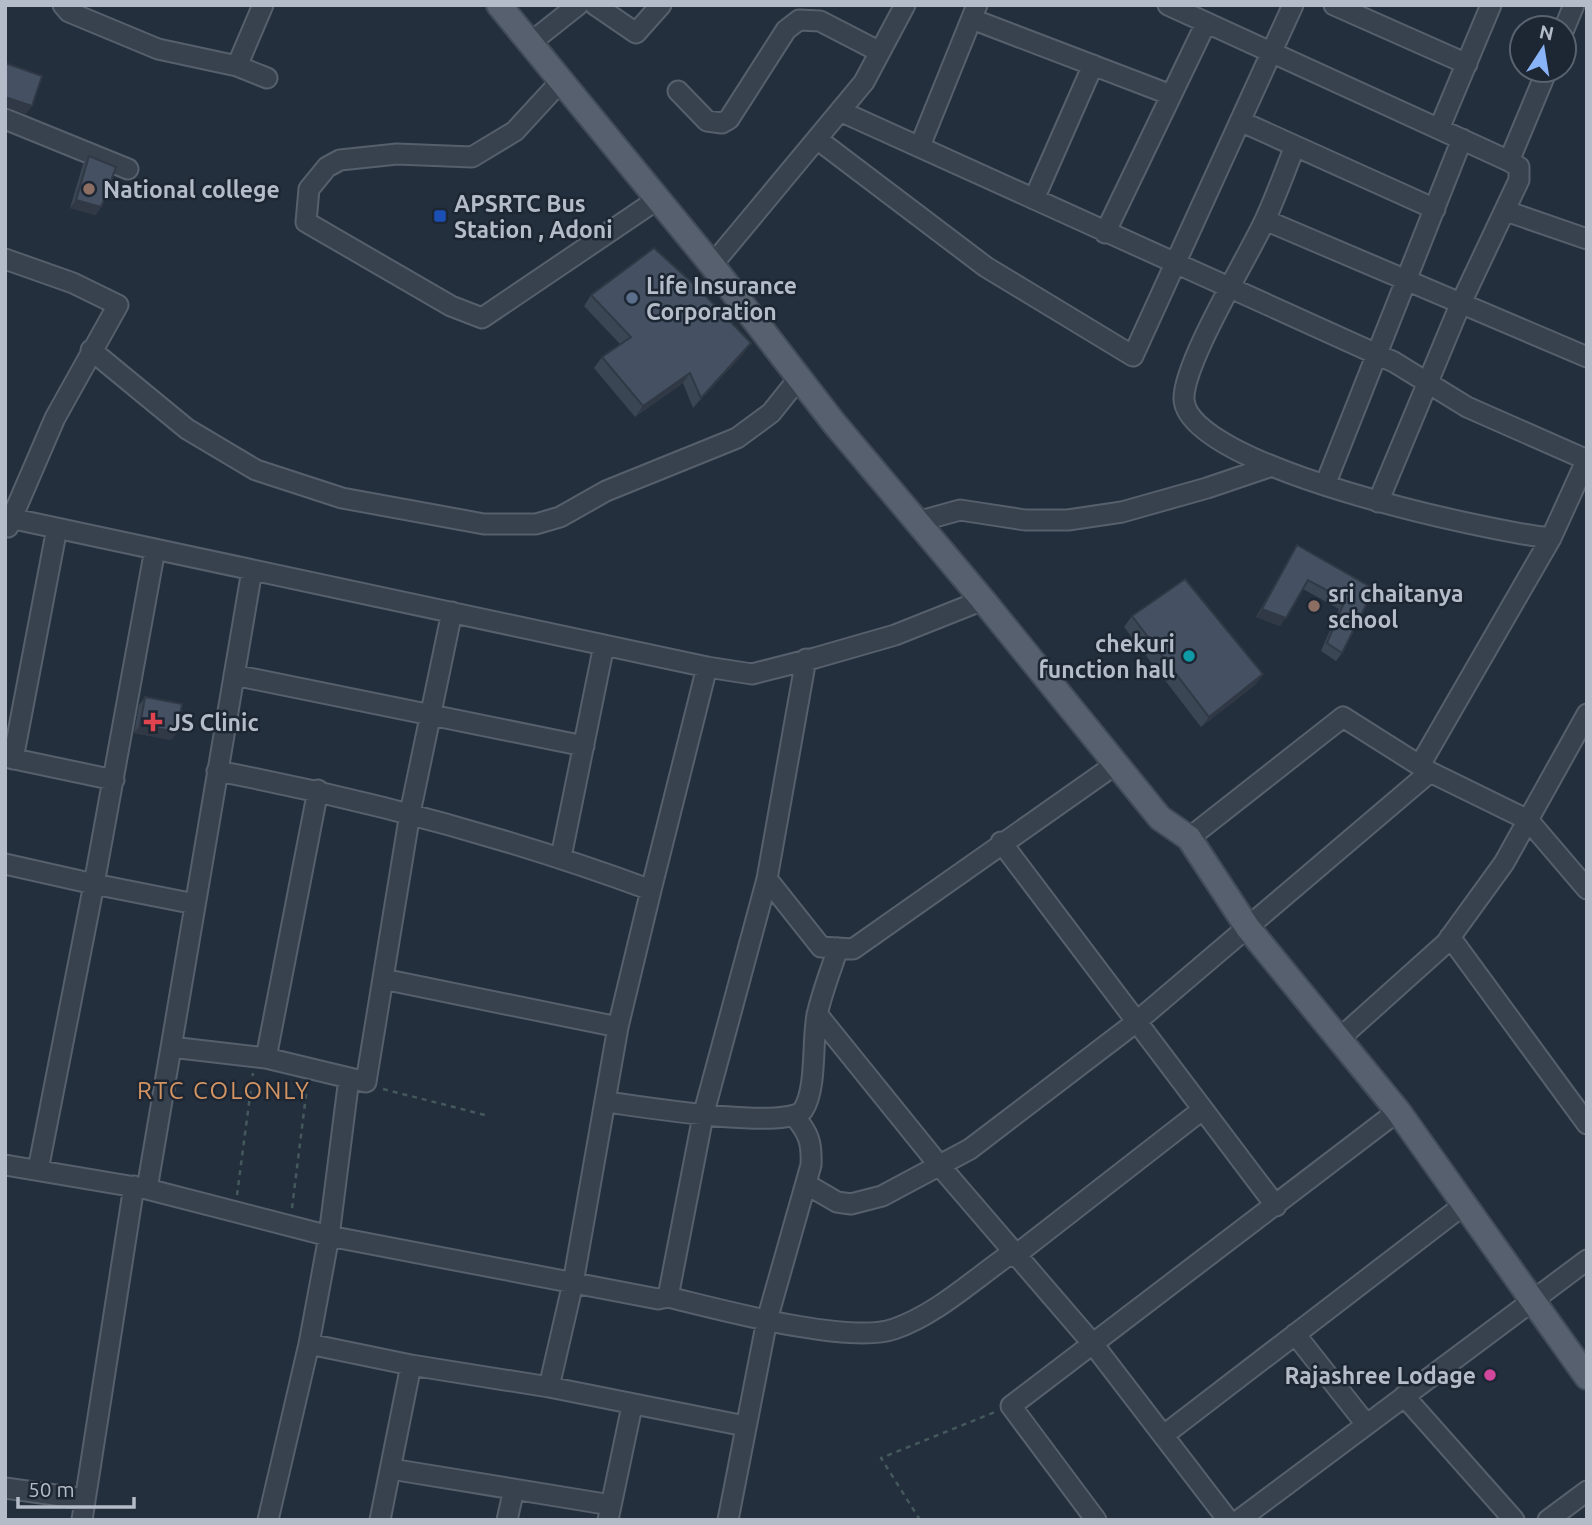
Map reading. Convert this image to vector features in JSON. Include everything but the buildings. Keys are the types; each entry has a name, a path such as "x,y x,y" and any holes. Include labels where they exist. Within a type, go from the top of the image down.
{"main road":[{"path":"499,5 712,265 799,378 1160,818 1189,838 1248,928 1398,1111 1587,1377"}],"street":[{"path":"63,5 69,12 158,49 237,66 267,78"},
{"path":"237,66 263,5"},
{"path":"530,43 578,5"},
{"path":"595,5 636,33 661,5"},
{"path":"712,265 864,82 905,5"},
{"path":"1168,5 1519,167 1521,173 1506,211 1426,382 1378,502"},
{"path":"817,139 986,267 1133,356 1293,5"},
{"path":"1334,5 1467,64"},
{"path":"1439,129 1491,5"},
{"path":"920,146 975,12 1093,65 1171,95"},
{"path":"678,91 707,121 722,123 729,119 764,69 786,30 799,20 820,21 880,52"},
{"path":"1105,233 1206,23"},
{"path":"1034,199 1093,65"},
{"path":"561,81 515,131 472,157 397,154 340,160 327,167 309,189 306,222 451,306 482,318 658,199"},
{"path":"1509,161 1541,84"},
{"path":"806,1184 837,1202 851,1204 882,1196 970,1149 1135,1023 1248,928 1425,769 1551,538 1586,459 1467,407 1376,354 840,111"},
{"path":"5,119 128,169"},
{"path":"1240,121 1435,209"},
{"path":"1325,485 1376,354 1408,282 1462,139"},
{"path":"1295,146 1265,220 1194,362 1184,396 1186,411 1199,427 1218,441 1272,466 1325,485 1378,502 1518,535 1551,538"},
{"path":"1506,211 1587,239"},
{"path":"1265,220 1587,357"},
{"path":"5,259 73,282 118,305 55,418 8,522 57,528 707,667 751,674 895,635 983,600"},
{"path":"91,350 187,429 256,470 342,498 484,524 536,524 560,517 606,491 737,438 771,413 799,378"},
{"path":"917,522 960,510 1025,520 1068,520 1122,512 1272,466"},
{"path":"57,528 9,758 114,780"},
{"path":"38,1170 114,780 155,549"},
{"path":"82,1520 141,1187 171,1047 252,570"},
{"path":"171,1047 260,1060 366,1082 410,813 452,612"},
{"path":"561,857 604,645"},
{"path":"668,1297 703,1116 767,879 806,659"},
{"path":"549,1387 573,1283 603,1111 607,1102 618,1027 707,667"},
{"path":"234,675 584,746"},
{"path":"1339,1039 1450,937 1504,863 1587,714"},
{"path":"1189,838 1343,717 1425,769 1528,820 1587,889"},
{"path":"767,879 821,947 853,949 1001,842 1116,764"},
{"path":"217,771 318,790 410,813 561,857 651,890"},
{"path":"260,1060 318,790"},
{"path":"1001,842 1135,1023 1276,1206"},
{"path":"5,864 195,904"},
{"path":"1450,937 1587,1124"},
{"path":"607,1102 703,1116 794,1116 802,1111 808,1095 817,1014 838,948"},
{"path":"383,979 618,1027"},
{"path":"817,1014 939,1165 1093,1344 1228,1520"},
{"path":"268,1520 309,1344 329,1236 349,1078"},
{"path":"5,1164 141,1187 329,1236 657,1299 668,1297 767,1320 873,1334 893,1330 922,1316 1006,1257 1017,1254 1202,1110"},
{"path":"1096,1520 1011,1406 1398,1111"},
{"path":"728,1520 767,1320 806,1184 812,1145 808,1132 794,1116"},
{"path":"1164,1435 1465,1204"},
{"path":"1239,1520 1587,1260"},
{"path":"1295,1334 1366,1424"},
{"path":"309,1344 411,1366 549,1387 632,1406 745,1426"},
{"path":"380,1520 411,1366"},
{"path":"1404,1396 1514,1520"},
{"path":"390,1469 514,1489 610,1512 632,1406"},
{"path":"5,1488 84,1499"},
{"path":"507,1520 514,1489"},
{"path":"1548,1520 1587,1491"}],"path":[{"path":"235,1208 260,1060"},
{"path":"291,1214 309,1076"},
{"path":"376,1088 485,1115"},
{"path":"920,1520 881,1458 1011,1406"}],"place":[{"name":"National college","path":"89,189"},
{"name":"APSRTC Bus Station , Adoni","path":"440,216"},
{"name":"Life Insurance Corporation","path":"632,298"},
{"name":"sri chaitanya school","path":"1314,606"},
{"name":"chekuri function hall","path":"1189,656"},
{"name":"JS Clinic","path":"153,722"},
{"name":"Rajashree Lodage","path":"1490,1375"}],"district":[{"name":"RTC COLONLY","path":"224,1090"}]}
